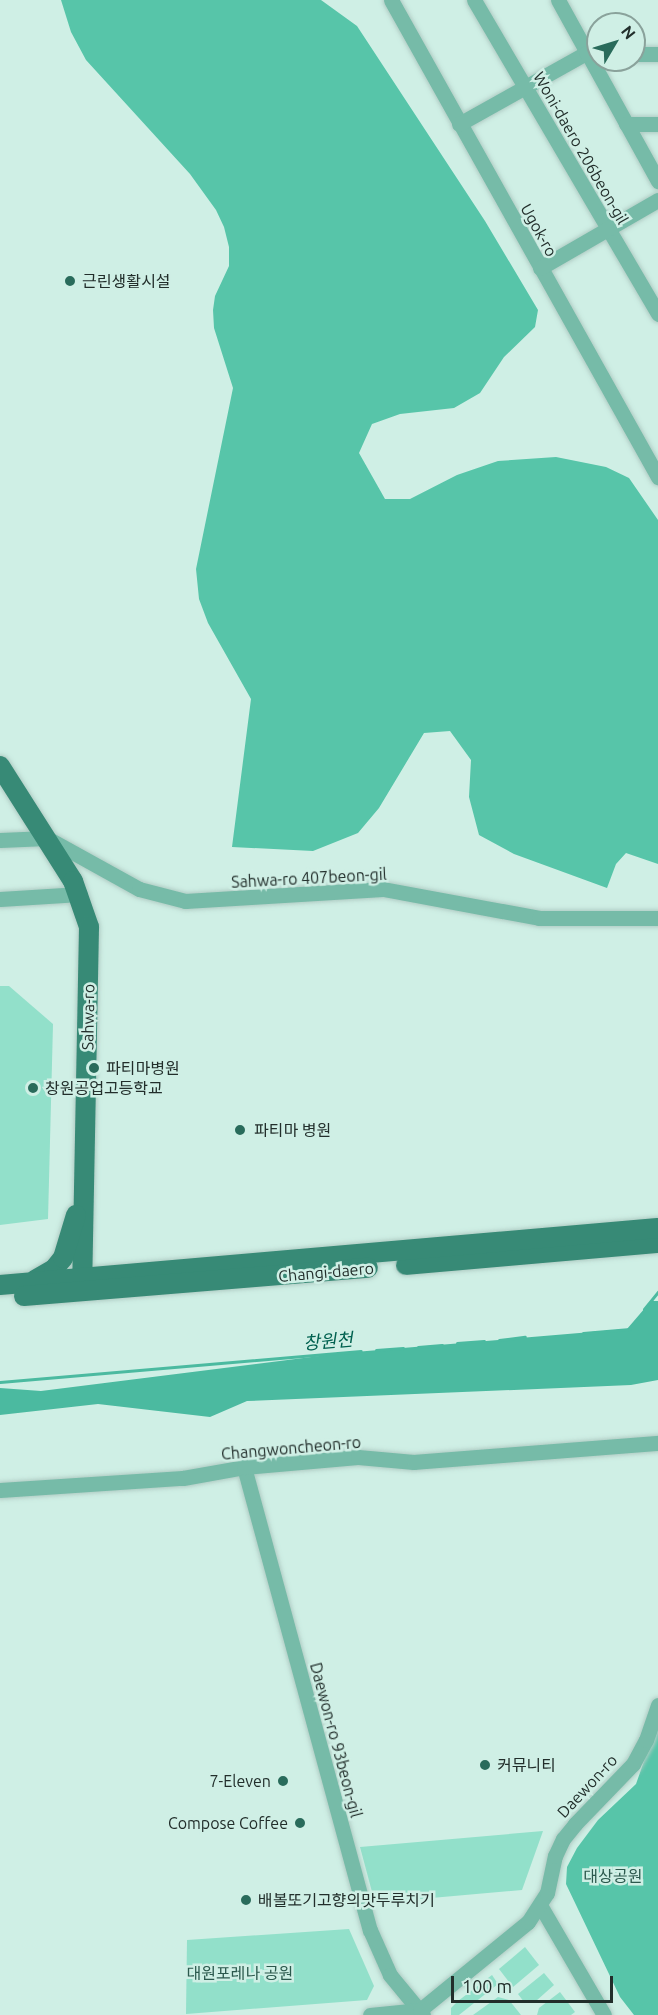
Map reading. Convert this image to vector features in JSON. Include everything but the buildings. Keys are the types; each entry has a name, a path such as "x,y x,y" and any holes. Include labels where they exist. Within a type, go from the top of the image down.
{"main road":[{"name":"Sahwa-ro","path":"0,766 80,894 89,927 82,1285"},
{"path":"83,1192 88,1217 88,1248 93,1259 110,1275"},
{"path":"29,1283 54,1269 63,1258 83,1192"},
{"name":"Changi-daero","path":"0,1285 29,1283 82,1285 110,1275 654,1236"},
{"name":"Changi-daero","path":"0,1298 82,1285 654,1236"}],"street":[{"name":"Ugok-ro","path":"391,0 657,474"},
{"name":"Woni-daero 206beon-gil","path":"474,0 658,314"},
{"path":"558,0 586,44"},
{"path":"459,124 586,56"},
{"path":"601,72 626,124 658,181"},
{"path":"626,124 658,124"},
{"path":"540,268 606,227 658,200"},
{"path":"0,840 47,838"},
{"name":"Sahwa-ro 407beon-gil","path":"47,838 139,889 185,901 383,889 539,918 658,918"},
{"path":"0,899 80,894"},
{"name":"Changwoncheon-ro","path":"0,1490 183,1478 244,1467 358,1457 414,1462 658,1443"},
{"name":"Daewon-ro 93beon-gil","path":"244,1467 370,1930 390,1975 421,2012"},
{"name":"Daewon-ro","path":"421,2012 522,1929 547,1893 555,1856 563,1839 633,1764 646,1740 658,1704"},
{"path":"540,1905 604,2015"},
{"path":"370,2015 421,2012"}],"green space":[{"path":"61,0 321,0 357,26 485,221 538,310 535,327 504,357 480,393 454,408 400,414 372,424 359,453 385,499 410,499 457,475 498,461 556,457 606,467 629,478 658,520 658,864 626,853 616,864 607,888 514,854 479,835 469,797 471,760 450,731 424,733 379,808 358,833 313,851 232,847 251,699 208,623 199,599 196,569 233,388 214,328 213,310 215,296 229,266 229,247 224,227 216,210 190,174 86,60 71,32"},
{"path":"0,986 9,986 53,1024 48,1219 0,1225"},
{"name":"대상공원","path":"658,1721 658,2015 634,2015 620,1997 566,1884 567,1867 577,1848 598,1820 636,1784"},
{"path":"543,1831 522,1890 375,1903 360,1847"},
{"name":"대원포레나 공원","path":"349,1929 374,1986 367,2000 186,2014 187,1940"},
{"path":"525,1947 539,1965 513,1987 499,1969"},
{"path":"544,1973 554,1985 536,2001 524,2002 518,1994"},
{"path":"492,1975 498,1984 459,2015 451,2015 451,2008 458,2001"},
{"path":"560,1992 575,2012 571,2015 537,2015 539,2008"},
{"path":"498,1997 509,2000 521,2015 473,2015"}],"shaded area":[{"path":"651,1301 658,1301 658,1380 631,1385 247,1401 210,1417 98,1404 0,1415 0,1388 41,1391 343,1353 627,1329"}],"waterway":[{"path":"644,1309 658,1292"},
{"name":"창원천","path":"583,1333 630,1329"},
{"name":"창원천","path":"499,1340 525,1337"},
{"name":"창원천","path":"457,1343 484,1341"},
{"name":"창원천","path":"418,1347 442,1345"},
{"name":"창원천","path":"376,1350 403,1348"},
{"name":"창원천","path":"0,1382 361,1351"}],"place":[{"name":"근린생활시설","path":"70,281"},
{"name":"파티마병원","path":"94,1068"},
{"name":"창원공업고등학교","path":"33,1088"},
{"name":"파티마 병원","path":"240,1130"},
{"name":"커뮤니티","path":"485,1765"},
{"name":"7-Eleven","path":"283,1781"},
{"name":"Compose Coffee","path":"300,1823"},
{"name":"배볼또기고향의맛두루치기","path":"246,1900"}]}
